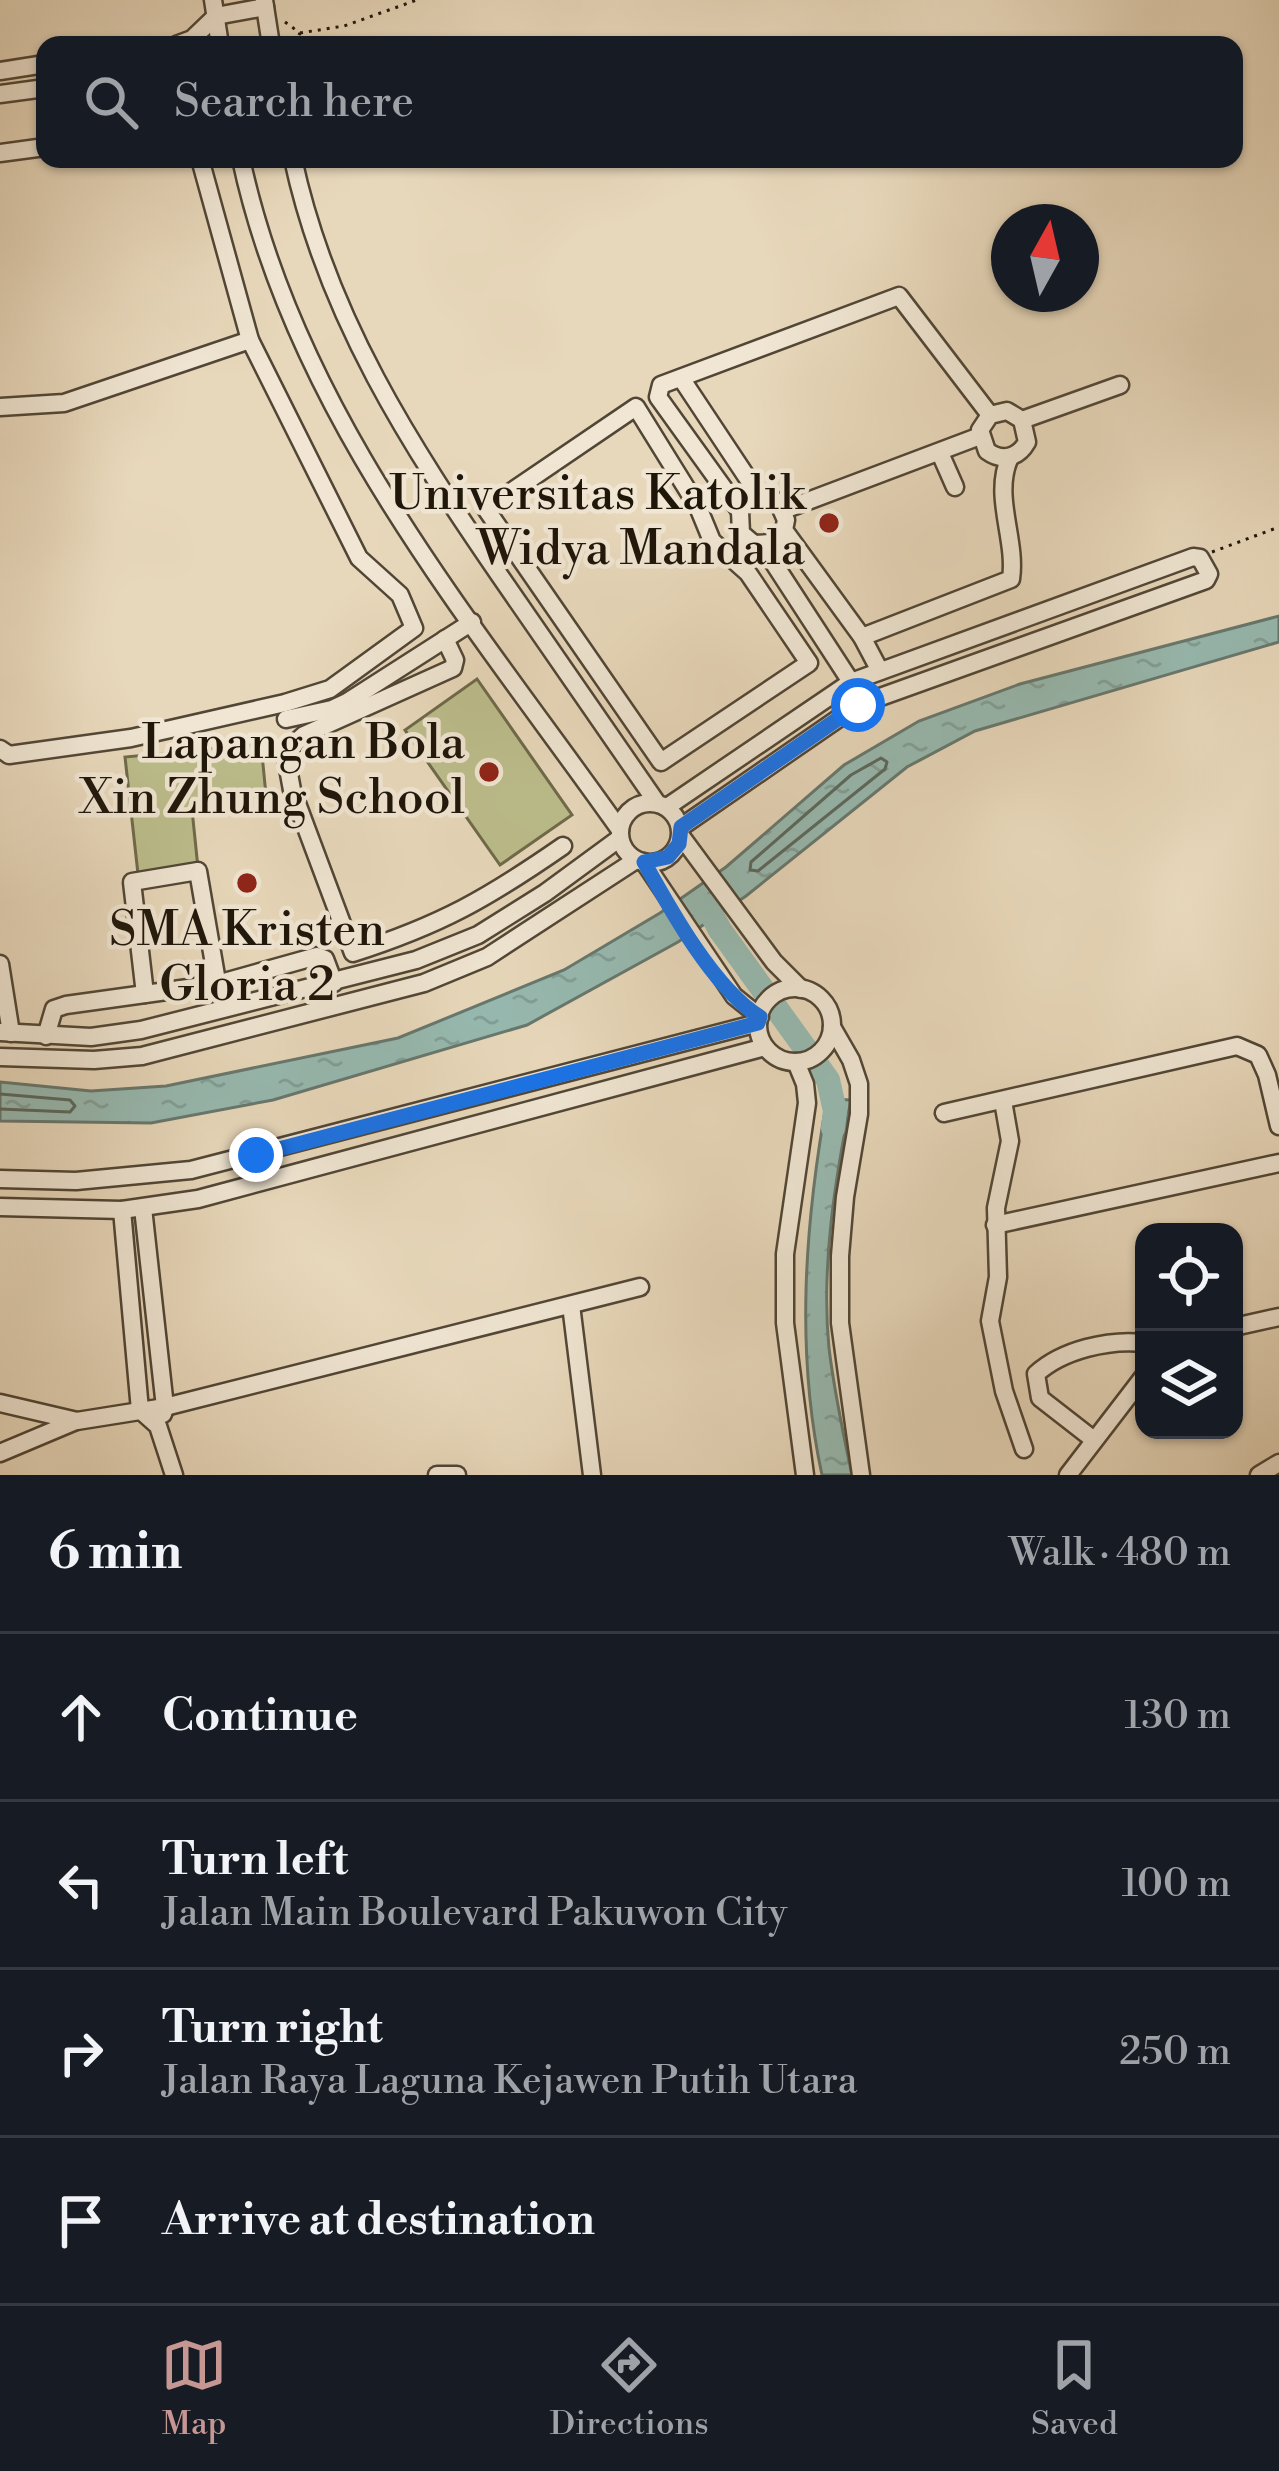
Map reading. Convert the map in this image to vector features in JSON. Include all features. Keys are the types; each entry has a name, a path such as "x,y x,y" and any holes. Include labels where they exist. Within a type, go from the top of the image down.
{"street":[{"path":"195,36 214,8 264,3 270,36"},
{"path":"0,71 36,65"},
{"path":"0,94 36,89"},
{"path":"0,153 36,148"},
{"path":"0,749 9,755 131,738 285,703 330,689 414,628 400,595 359,558 250,340 202,168"},
{"path":"243,168 268,259 336,414 376,485 620,834 626,850 640,861 704,956 759,1020"},
{"path":"295,168 316,246 344,319 377,386 433,478 697,859 801,989 824,1002 859,1084 859,1114 844,1197 840,1323 861,1475"},
{"path":"851,682 762,545 741,533 740,511 658,397 661,385 899,296 990,415"},
{"path":"0,407 64,403 250,340"},
{"path":"681,378 760,496 784,510 784,530 862,637 880,671"},
{"path":"1022,420 1120,385"},
{"path":"636,407 698,507 712,541 748,573 809,663 662,762 486,509 636,407"},
{"path":"862,637 1011,579 1002,480 1010,457 1027,442 1022,420 1007,411 990,415"},
{"path":"784,510 980,436 990,415"},
{"path":"980,436 987,451 1010,457"},
{"path":"940,453 955,487"},
{"path":"740,511 760,496"},
{"path":"762,545 772,543 784,530"},
{"path":"0,965 5,1032 91,1037 164,1025 416,960 493,925 537,898 620,834 625,816 635,806 662,805 851,682 1199,556 1209,574 1206,580 858,705 681,832 668,857 640,861 487,957 424,983 142,1057 0,1057"},
{"path":"304,735 293,717 347,702 472,622"},
{"path":"367,997 292,790 285,752 304,735 453,668 455,660 445,639"},
{"path":"950,646 958,668"},
{"path":"353,952 421,932 479,902 563,846"},
{"path":"141,1030 145,994 133,880 200,873 224,1010"},
{"path":"521,875 537,898"},
{"path":"479,902 493,925"},
{"path":"46,1036 55,1009 217,984 317,956 325,959 334,983"},
{"path":"801,989 767,1000 759,1020 764,1047 773,1056 796,1062 820,1052 832,1027"},
{"path":"145,994 164,1025"},
{"path":"0,1179 76,1181 191,1170 759,1020"},
{"path":"944,1113 1237,1046 1258,1055 1268,1075 1279,1126"},
{"path":"0,1207 122,1210 262,1184 764,1047"},
{"path":"796,1062 807,1103 784,1254 785,1324 805,1475"},
{"path":"1003,1101 1010,1141 995,1225 998,1276 990,1321 993,1349 1024,1449"},
{"path":"995,1225 1279,1163"},
{"path":"143,1208 165,1408 158,1426"},
{"path":"122,1210 140,1410 158,1426 174,1475"},
{"path":"0,1453 77,1421 165,1408 640,1287"},
{"path":"572,1305 592,1475"},
{"path":"1243,1325 1279,1317"},
{"path":"1094,1440 1040,1398 1036,1374 1065,1354 1135,1342"},
{"path":"1068,1475 1135,1388"},
{"path":"0,1403 77,1421"},
{"path":"1259,1475 1279,1463"},
{"path":"437,1475 457,1475"}],"path":[{"path":"264,3 299,33 344,26 416,0"},
{"path":"1199,556 1279,527"}],"green space":[{"name":"Lapangan Bola Xin Zhung School","path":"477,679 572,815 500,865 405,730"},
{"path":"261,744 266,795 191,800 198,868 138,874 125,757"}],"water":[{"path":"1279,616 1279,642 975,731 907,767 746,896 678,942 527,1025 273,1100 151,1123 0,1121 0,1082 91,1091 166,1086 398,1038 564,970 660,913 726,867 844,765 919,721 1020,684"},
{"path":"827,1099 851,1100 828,1255 827,1317 852,1475 822,1475 808,1381 809,1240"}],"waterway":[{"path":"707,906 828,1080 835,1111 833,1128"}],"place":[{"name":"Universitas Katolik Widya Mandala","path":"829,523"},
{"name":"Lapangan Bola Xin Zhung School","path":"489,772"},
{"name":"SMA Kristen Gloria 2","path":"247,883"}],"route":[{"path":"256,1155 758,1023 760,1017 743,1006 704,956 644,862 668,857 679,844 681,827 858,705"}]}
